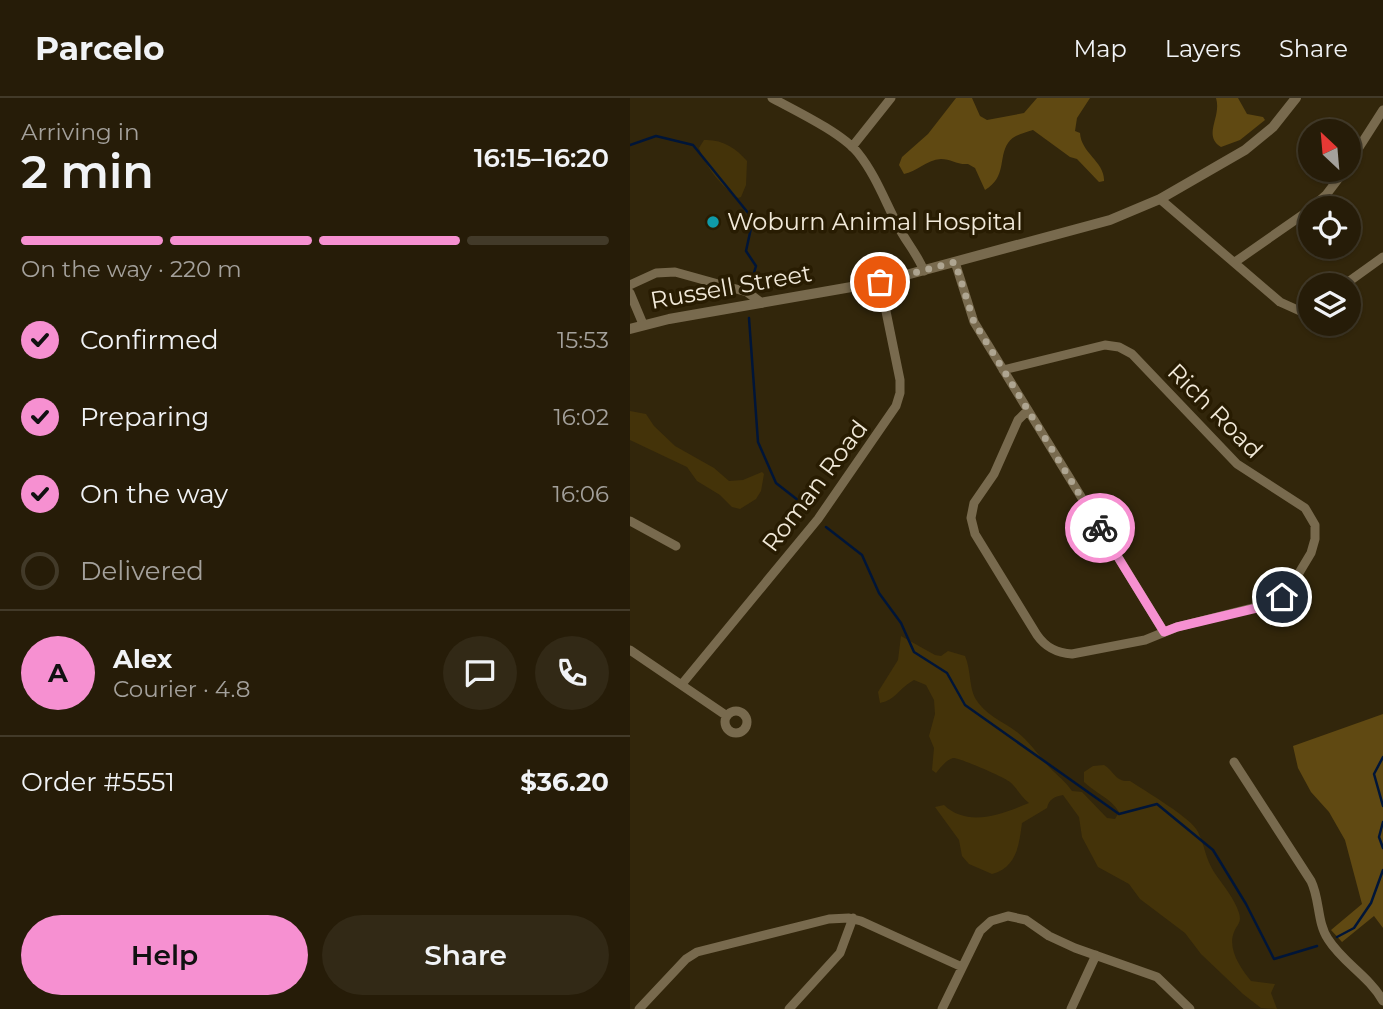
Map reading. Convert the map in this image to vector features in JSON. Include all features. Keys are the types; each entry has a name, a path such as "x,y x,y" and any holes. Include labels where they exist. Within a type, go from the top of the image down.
{"street":[{"path":"772,98 852,146 873,176 899,228 918,255 924,271"},
{"path":"852,146 891,98"},
{"name":"Russell Street","path":"630,329 643,324 880,282 1110,220 1160,199 1254,143 1273,127 1296,98"},
{"path":"1362,143 1383,110"},
{"path":"1325,196 1336,182"},
{"path":"1160,199 1280,302 1298,310"},
{"path":"1235,262 1298,217"},
{"path":"1361,273 1383,257"},
{"path":"955,262 972,318 1164,632 1145,640 1066,654 1045,644 1030,624 975,534 971,519 974,503 994,474 1018,418 1028,410"},
{"path":"630,285 656,273 675,272 749,292 762,303"},
{"name":"Roman Road","path":"682,684 818,519 896,406 900,380 880,282"},
{"path":"630,293 643,324"},
{"name":"Rich Road","path":"1003,370 1105,345 1124,348 1136,357 1237,464 1301,505 1311,516 1316,534 1313,548 1294,583 1282,597 1267,606 1164,632"},
{"path":"630,521 676,546"},
{"path":"630,650 727,716"},
{"path":"1234,762 1311,881 1329,942 1370,982 1383,1001"},
{"path":"942,1009 982,928 994,919 1008,916 1023,918 1053,938 1160,979 1191,1009"},
{"path":"639,1009 686,959 701,950 829,919 853,918 962,967"},
{"path":"789,1009 836,959 844,946 853,918"},
{"path":"1071,1009 1096,955"}],"shaded area":[{"path":"956,98 972,98 980,116 987,120 1024,113 1037,98 1090,98 1077,118 1075,131 1080,133 1084,146 1101,168 1104,181 1099,182 1077,159 1070,157 1033,130 1010,140 996,179 985,190 975,168 945,159 931,161 904,174 899,165 902,157 928,134"},
{"path":"1216,98 1238,98 1247,114 1263,117 1265,120 1240,140 1221,147 1213,137"},
{"path":"704,140 728,145 747,161 746,185 741,197 738,198 726,188 710,169 699,148"},
{"path":"630,411 646,414 654,426 675,446 714,468 729,481 743,480 762,472 764,474 761,491 756,499 740,509 732,507 720,495 697,481 687,467 630,440"},
{"path":"901,636 935,655 941,656 948,651 965,656 973,694 979,704 1022,736 1072,791 1082,792 1107,818 1115,819 1119,812 1112,803 1084,782 1084,772 1093,766 1104,765 1118,778 1130,781 1194,826 1211,867 1240,916 1232,938 1236,958 1251,981 1275,984 1271,993 1277,1009 1261,1008 1243,994 1201,954 1185,933 1140,899 1129,884 1098,867 1082,837 1079,817 1063,795 1052,799 1047,808 1022,823 1018,847 1007,866 992,874 969,864 962,856 959,840 935,807 944,805 964,816 985,817 1029,803 1010,782 963,761 953,758 936,773 932,770 934,748 929,736 935,714 934,700 926,685 914,680 890,699 880,703 878,692 898,660"},
{"path":"1383,714 1383,928 1374,916 1342,942 1331,930 1362,904 1345,840 1329,812 1311,792 1298,768 1293,746"}],"waterway":[{"path":"630,145 656,136 693,145 753,219 746,251 756,266 751,283"},
{"path":"749,318 758,442 776,483 808,508"},
{"path":"826,527 862,555 879,593 901,623 914,652 947,673 965,705 1119,814 1157,804 1213,850 1246,904 1274,959 1317,946"},
{"path":"1383,757 1374,774 1383,806"},
{"path":"1383,822 1379,837 1383,848"},
{"path":"1337,937 1354,928 1371,903 1383,870"}],"way so far":[{"path":"880,282 955,262 974,322 1100,528"}],"place":[{"name":"Woburn Animal Hospital","path":"713,222"}],"route":[{"path":"1100,528 1164,632 1267,606 1282,597"}]}
